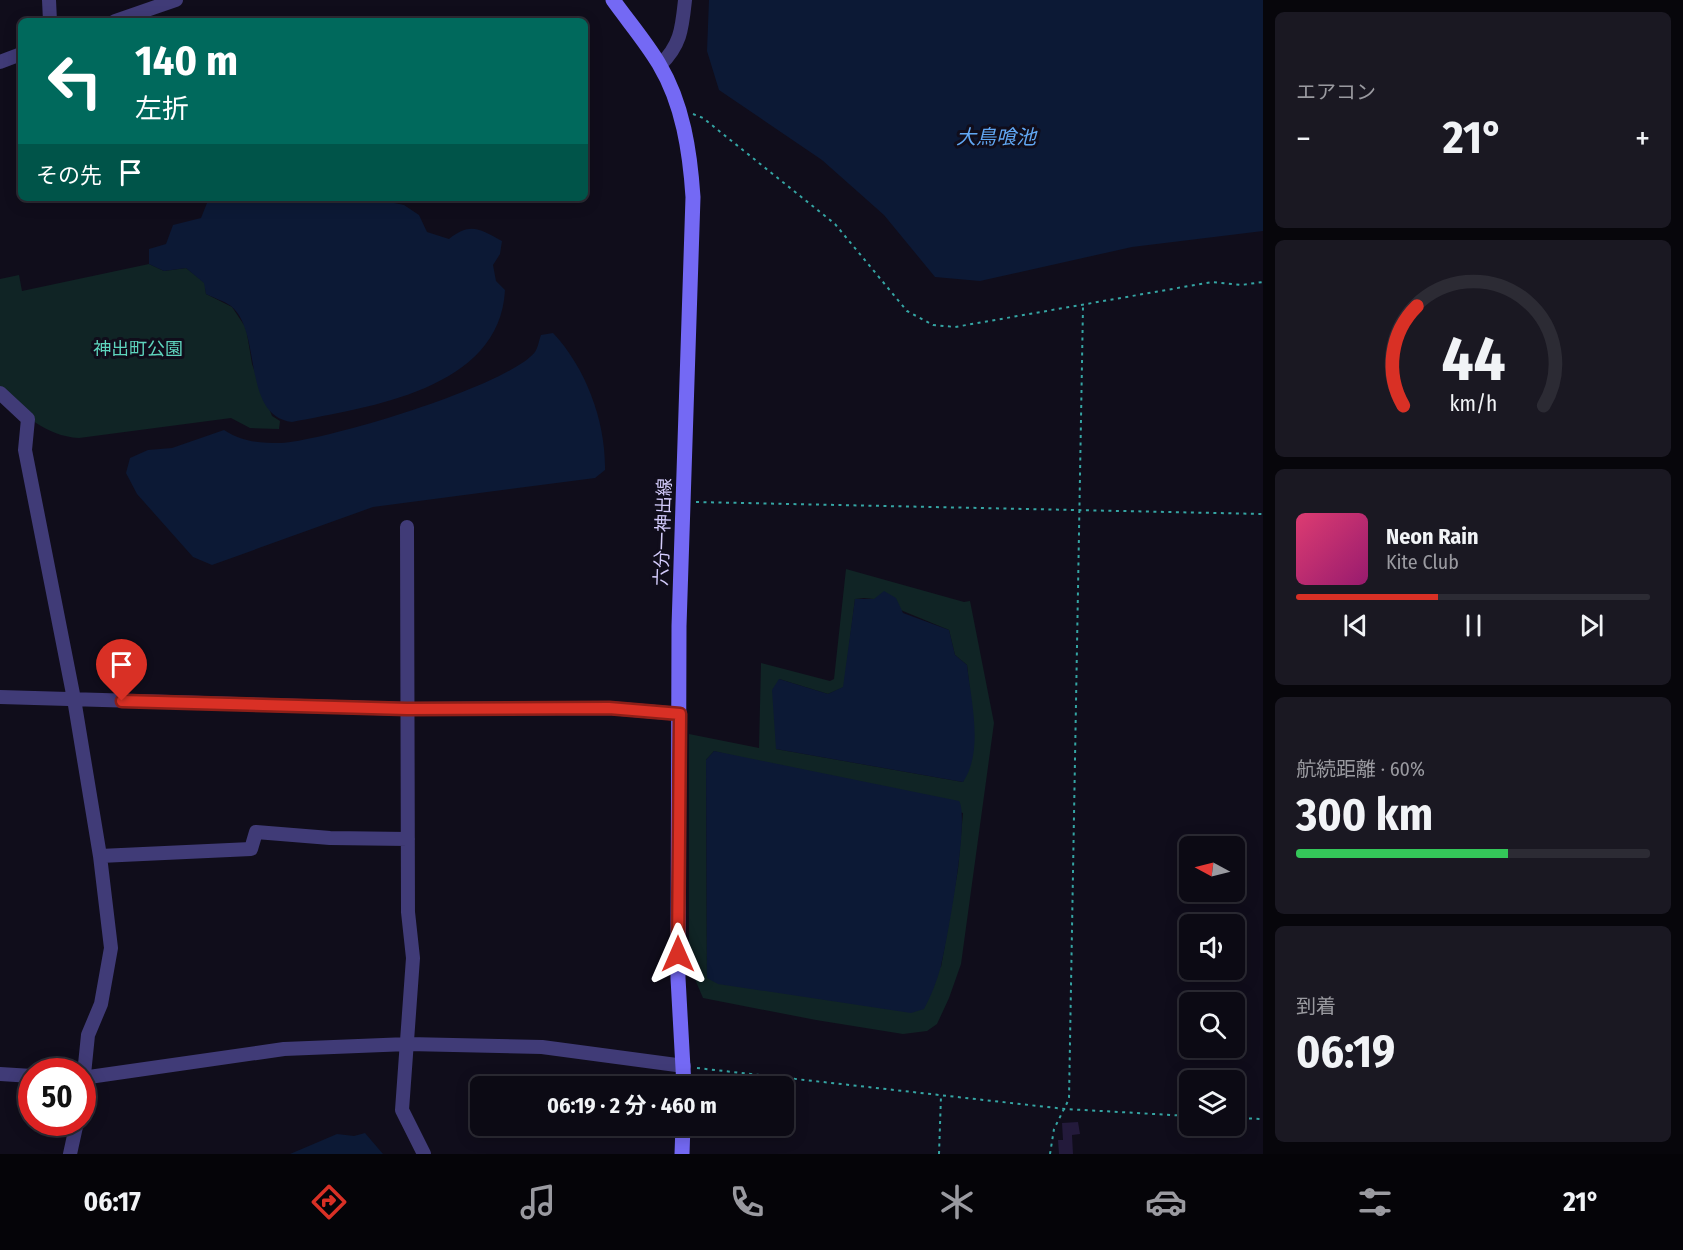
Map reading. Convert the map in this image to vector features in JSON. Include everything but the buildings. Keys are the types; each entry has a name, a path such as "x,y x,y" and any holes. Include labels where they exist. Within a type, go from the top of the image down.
{"main road":[{"name":"六分一神出線","path":"613,0 660,65 678,107 691,165 693,197 683,502 680,714 678,978 684,1076"},
{"path":"682,1154 683,1136"}],"street":[{"path":"49,0 50,18"},
{"path":"124,18 176,0"},
{"path":"660,65 674,52 682,28 685,0"},
{"path":"0,62 18,55"},
{"path":"0,393 28,419 25,450 74,699 100,856 111,948 101,1004 88,1035 86,1058"},
{"path":"407,527 408,912 413,958 402,1110 424,1154"},
{"path":"0,698 407,709 609,708 680,714"},
{"path":"100,856 251,849 255,832 330,838 408,839"},
{"path":"96,1076 284,1049 408,1044 542,1047 684,1066"},
{"path":"0,1074 18,1075"},
{"path":"70,1154 74,1136"}],"path":[{"path":"678,107 703,118 835,224 907,311 933,325 955,327 1212,282 1241,285 1263,282"},
{"path":"1050,1154 1054,1129 1065,1109 1069,1087 1083,306"},
{"path":"683,502 1263,514"},
{"path":"684,1066 1065,1109 1179,1115"},
{"path":"939,1154 940,1096"},
{"path":"1245,1118 1263,1119"}],"green space":[{"name":"神出町公園","path":"149,264 164,271 186,268 205,283 206,294 232,307 246,328 252,364 272,416 280,421 279,429 250,428 231,418 79,438 45,428 17,408 0,391 0,279 19,275 22,291"},
{"path":"846,569 964,602 970,601 994,723 961,964 937,1024 927,1031 903,1034 703,998 689,965 689,734 759,748 761,663 830,681 834,679","holes":["855,599 874,599 949,630 955,655 967,665 974,728 973,751 963,782 776,749 779,679 828,694 844,687","714,751 963,813 958,869 941,967 707,978 706,760"]}],"water":[{"name":"大鳥喰池","path":"709,0 1263,0 1263,231 1132,247 980,281 935,277 884,215 822,160 719,90 707,51"},
{"path":"208,201 385,201 404,205 419,215 427,232 449,239 469,229 487,233 502,241 500,254 493,265 496,281 505,290 498,324 480,351 455,372 425,388 357,409 292,422 276,416 265,405 254,372 247,334 241,318 231,306 206,294 204,283 186,268 164,271 149,264 149,249 166,244 173,225 201,218"},
{"path":"553,333 575,362 598,415 605,470 595,478 373,507 212,565 193,557 137,494 126,473 130,458 148,450 172,448 224,430 251,441 281,443 335,433 414,410 490,380 518,366 535,352 541,335"},
{"path":"884,591 896,598 903,613 949,630 955,655 967,665 975,741 969,770 963,782 776,749 772,690 779,679 828,694 843,687 855,599 874,599"},
{"path":"714,751 959,801 962,812 962,830 952,907 941,966 924,1009 911,1013 718,984 707,978 706,760"},
{"path":"365,1133 383,1154 290,1154 337,1134 354,1136"}],"route":[{"path":"122,701 407,709 609,708 680,714 678,954"}]}
